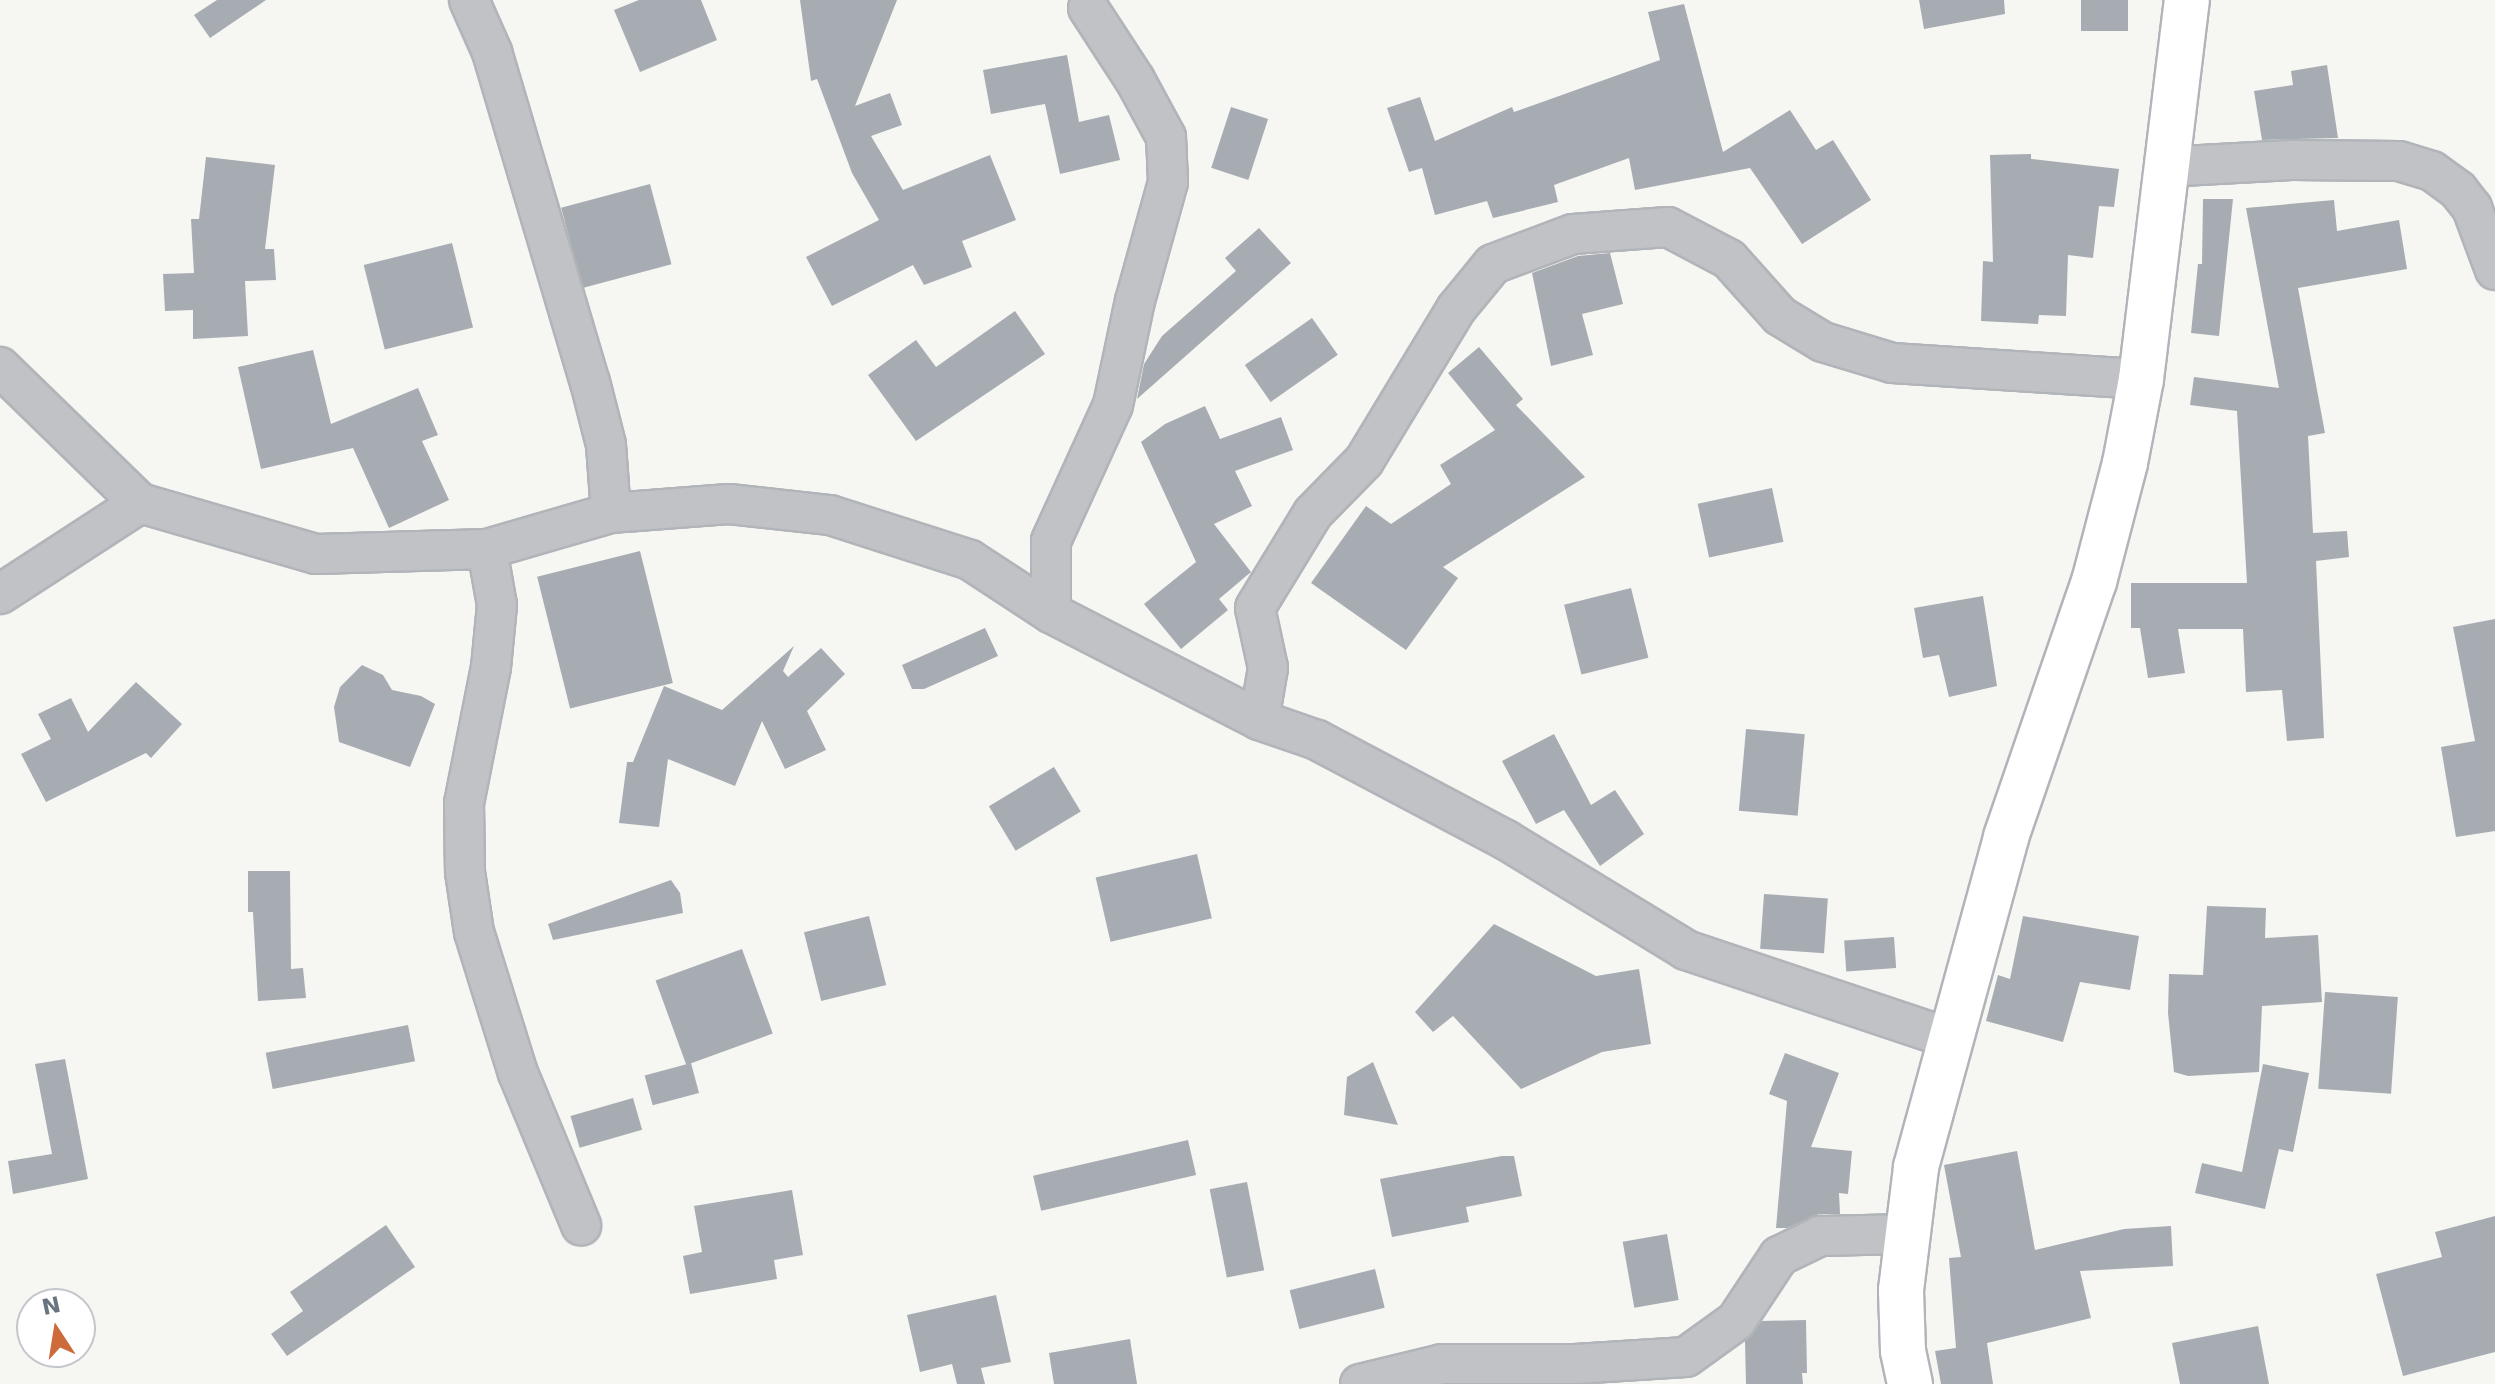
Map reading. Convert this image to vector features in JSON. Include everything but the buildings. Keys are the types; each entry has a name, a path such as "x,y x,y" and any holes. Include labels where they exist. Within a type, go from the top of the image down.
{"main road":[{"path":"1910,1384 1903,1351 1901,1290 1916,1167 2006,837 2094,582 2125,463 2141,379 2164,167 2187,0"}],"street":[{"path":"469,0 492,52 590,382 606,445 611,513"},
{"path":"1051,613 1051,541 1113,405 1135,301 1168,182 1166,137 1135,80 1088,8"},
{"path":"2164,167 2292,160 2399,161 2432,171 2458,190 2472,208 2495,270"},
{"path":"1259,720 1268,668 1255,608 1313,513 1364,461 1456,309 1493,264 1573,234 1668,227 1729,259 1780,316 1823,342 1892,363 2141,379"},
{"path":"0,367 140,503 316,554 487,549 611,513 729,504 830,515 970,560 1051,613 1259,720 1317,740 1506,840 1686,950 1949,1038"},
{"path":"0,594 140,503"},
{"path":"487,549 497,605 491,667 464,803 467,887 474,932 518,1073 581,1225"},
{"path":"1360,1384 1442,1364 1575,1364 1686,1357 1736,1321 1779,1256 1820,1236 1907,1234"}]}
